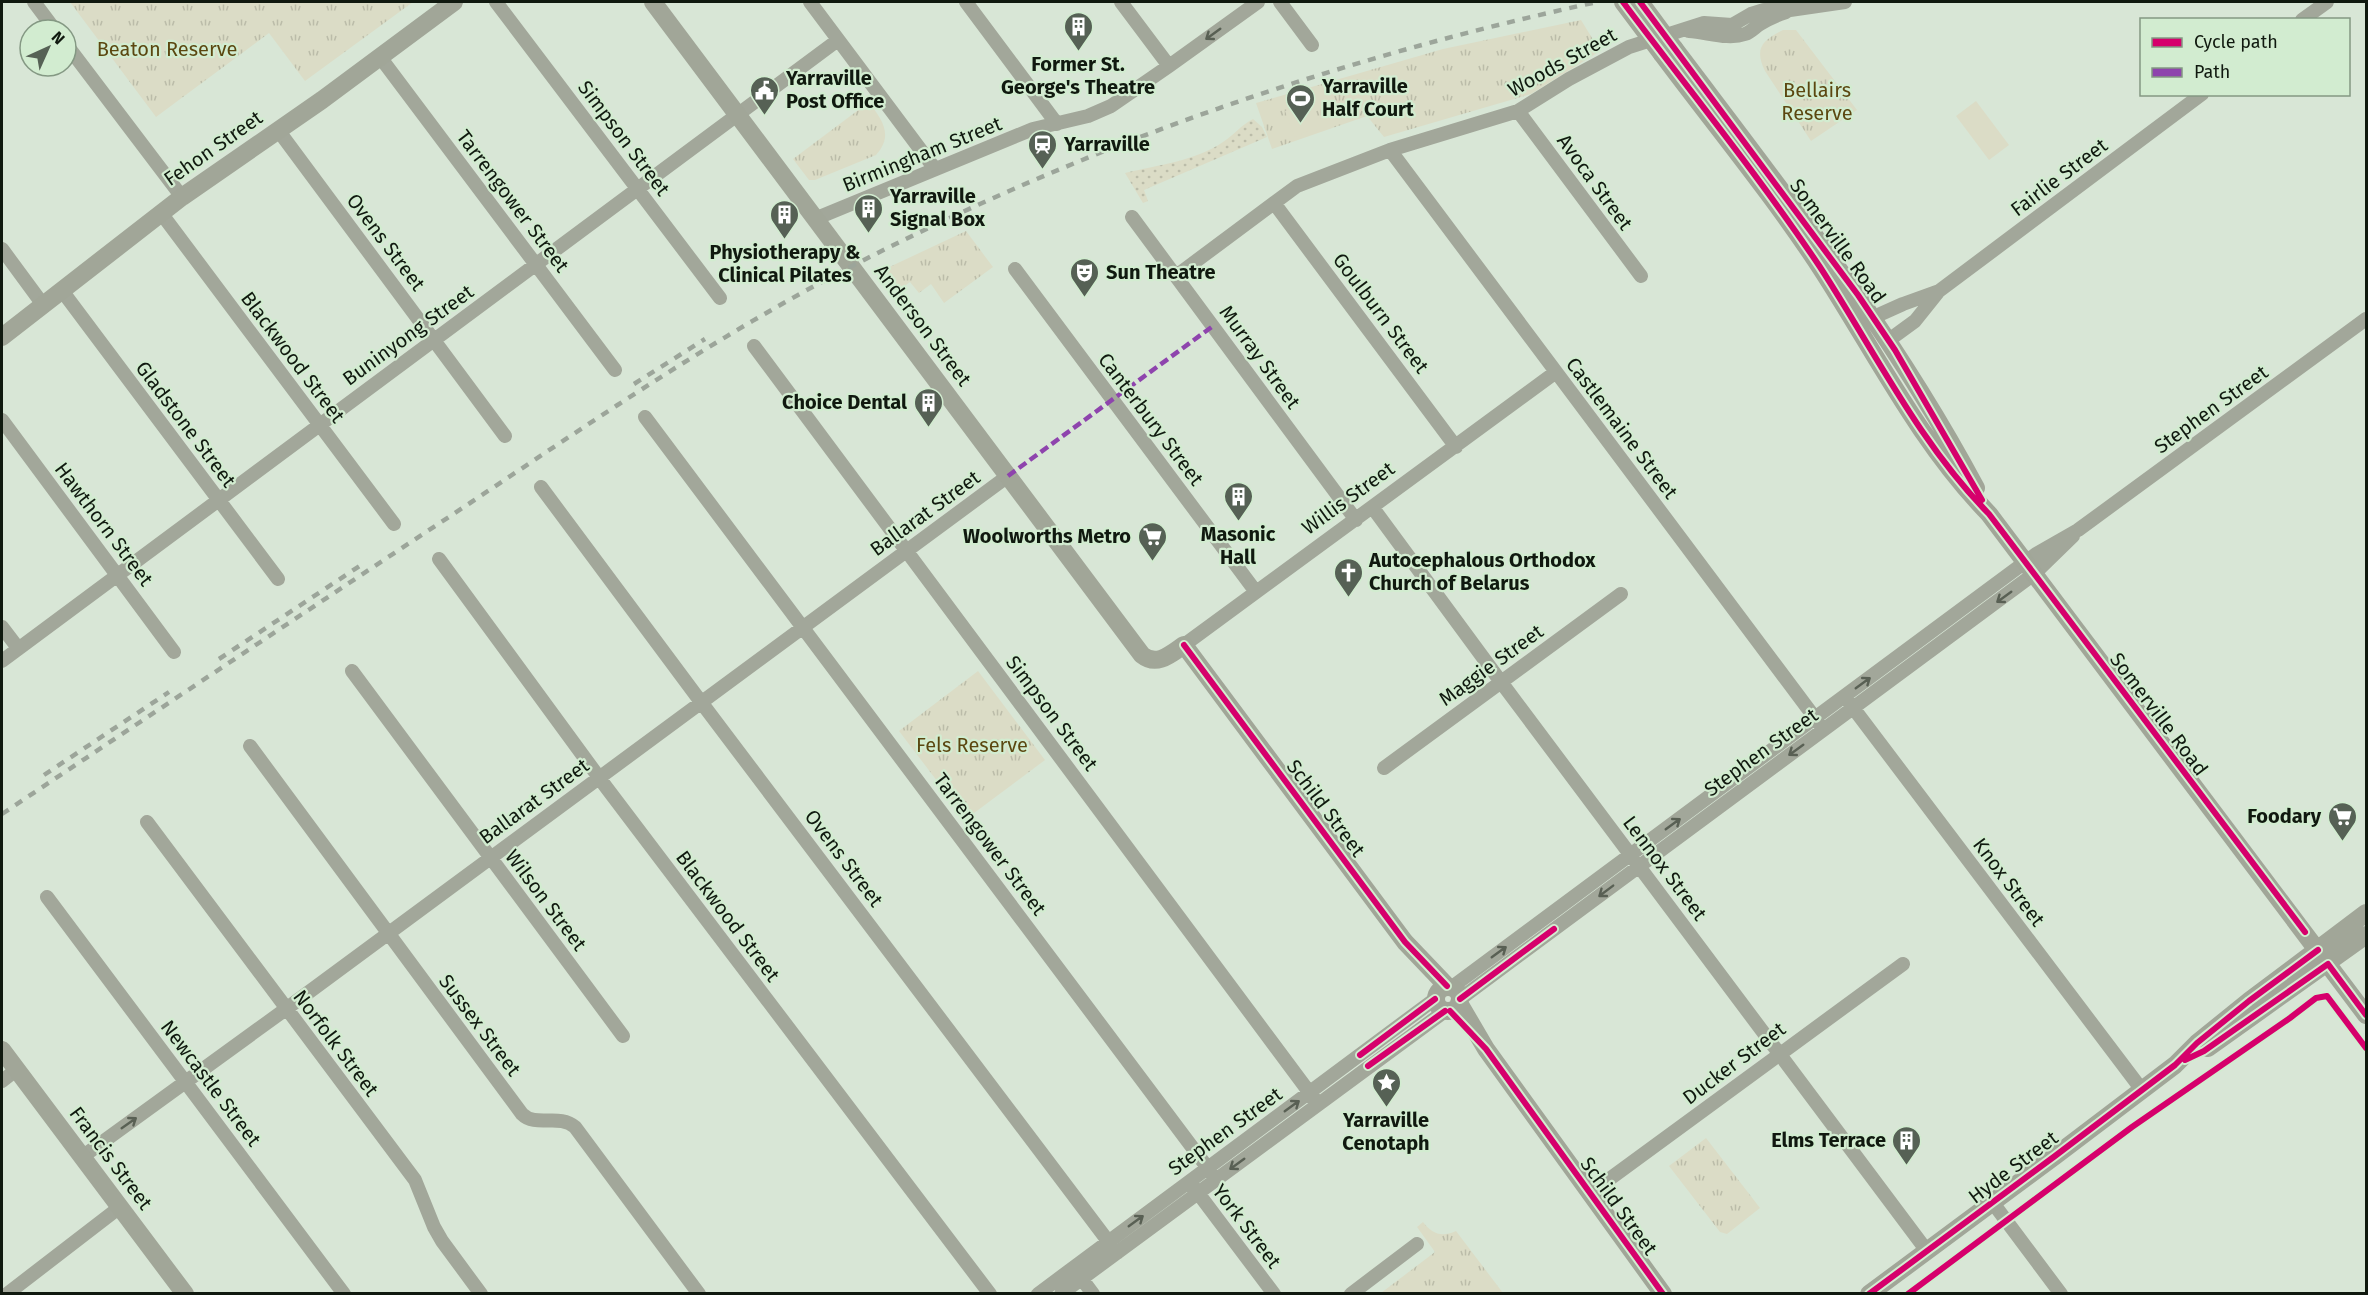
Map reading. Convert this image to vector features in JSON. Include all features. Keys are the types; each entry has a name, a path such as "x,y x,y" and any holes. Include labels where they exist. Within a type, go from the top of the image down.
{"street":[{"path":"34,2 46,18"},
{"name":"Fehon Street","path":"2,337 63,292 182,197 322,100 454,2"},
{"name":"Simpson Street","path":"496,2 720,298"},
{"name":"Anderson Street","path":"653,2 1142,655 1152,661 1165,657"},
{"path":"810,2 935,169"},
{"path":"966,2 1058,124"},
{"path":"1121,2 1169,66"},
{"name":"Birmingham Street","path":"817,218 1033,129 1088,116 1111,106 1258,2"},
{"path":"1280,2 1312,45"},
{"name":"Somerville Road","path":"1623,2 1668,51 1874,317 1965,468 1989,514"},
{"name":"Somerville Road","path":"1640,2 1668,51 1794,231 1945,462 1965,489 1989,514 2367,1015"},
{"name":"Woods Street","path":"1176,276 1296,186 1390,150 1518,111 1629,46 1708,22 1731,31 1764,10 1791,10 1845,2"},
{"path":"2305,18 2326,2"},
{"name":"Buninyong Street","path":"2,660 838,40"},
{"name":"Tarrengower Street","path":"380,57 615,370"},
{"path":"78,60 182,197"},
{"name":"Fairlie Street","path":"1889,340 1910,326 1939,291 2199,96"},
{"name":"Avoca Street","path":"1518,111 1641,276"},
{"name":"Ovens Street","path":"278,130 505,436"},
{"name":"Castlemaine Street","path":"1390,150 1820,724"},
{"name":"Goulburn Street","path":"1274,203 1456,447"},
{"name":"Blackwood Street","path":"161,213 394,524"},
{"name":"Murray Street","path":"1132,217 1356,520"},
{"path":"2,249 44,306"},
{"name":"Canterbury Street","path":"1015,269 1256,592"},
{"name":"Fairlie Street","path":"1874,317 1939,291"},
{"name":"Gladstone Street","path":"63,292 278,579"},
{"path":"1895,307 1910,326"},
{"path":"1874,317 1864,339 1889,340"},
{"name":"Stephen Street","path":"1038,1293 1077,1273 1113,1247 2030,569 2059,552 2078,530 2367,319"},
{"name":"Simpson Street","path":"753,346 1314,1098"},
{"name":"Willis Street","path":"1165,657 1556,372"},
{"name":"Tarrengower Street","path":"645,417 1211,1174"},
{"name":"Hawthorn Street","path":"2,420 174,652"},
{"name":"Ballarat Street","path":"82,1157 1008,476"},
{"name":"Ovens Street","path":"541,487 1113,1247"},
{"name":"Lennox Street","path":"1373,507 1501,682 1927,1251"},
{"name":"Blackwood Street","path":"439,559 599,778 990,1293"},
{"name":"Maggie Street","path":"1384,768 1621,594"},
{"path":"2,627 18,648"},
{"name":"Schild Street","path":"1184,645 1486,1049 1663,1293"},
{"name":"Wilson Street","path":"352,671 623,1036"},
{"name":"Knox Street","path":"1849,702 2142,1090"},
{"name":"Sussex Street","path":"250,746 522,1114 529,1119 562,1120 575,1127 699,1293"},
{"name":"Norfolk Street","path":"147,822 416,1180 442,1240 481,1293"},
{"name":"Newcastle Street","path":"47,897 344,1293"},
{"name":"Hyde Street","path":"2323,957 2367,913"},
{"name":"Hyde Street","path":"1869,1293 1993,1203 2175,1065 2197,1043 2248,1001 2323,957 2367,935"},
{"name":"Ducker Street","path":"1589,1194 1903,964"},
{"name":"Francis Street","path":"2,1050 9,1075 82,1157 185,1293"},
{"name":"York Street","path":"1193,1187 1274,1293"},
{"path":"1993,1203 2061,1293"},
{"path":"6,1293 120,1207"},
{"path":"1351,1293 1417,1244"},
{"path":"1077,1273 1093,1293"},
{"name":"Stephen Street","path":"1061,1293 1077,1273"}],"green space":[{"name":"Beaton Reserve","path":"70,2 413,2 305,81 269,33 156,117"},
{"path":"1581,20 1600,51 1531,94 1384,137 1367,116 1272,149 1256,103 1443,49"},
{"name":"Bellairs Reserve","path":"1783,30 1796,30 1857,110 1811,141 1765,71 1760,56 1765,42"},
{"path":"1976,101 2009,145 1989,160 1956,116"},
{"path":"869,102 882,121 885,134 881,148 876,155 815,180 809,180 793,159"},
{"name":"Yarraville Half Court","path":"1299,107 1308,111 1312,121 1308,131 1295,137 1285,111"},
{"path":"1253,119 1262,127 1267,137 1144,190 1148,201 1143,203 1125,173 1201,154 1223,142"},
{"path":"966,231 993,267 944,303 931,284 919,293 910,282 899,290 883,270"},
{"name":"Fels Reserve","path":"978,671 1045,760 966,819 899,731"},
{"path":"1706,1138 1760,1208 1727,1234 1720,1232 1669,1166"},
{"path":"1423,1222 1430,1230 1438,1234 1456,1231 1503,1293 1381,1293 1435,1252 1417,1227"}],"railway":[{"path":"2,814 660,378 756,319 856,264 945,220 1035,180 1218,109 1405,50 1501,24 1597,2"},
{"path":"634,384 705,339"},
{"path":"219,659 364,563"},
{"path":"44,775 169,692"}],"marked path":[{"path":"1008,476 1213,326"}],"cycle path":[{"path":"1623,2 1797,233 1919,427 1964,486 1989,514 2305,932"},
{"path":"1640,2 1858,295 1895,350 1982,500"},
{"path":"1184,645 1405,942 1447,986"},
{"path":"1460,999 1554,929"},
{"path":"1869,1294 2175,1065 2197,1043 2249,1001 2318,950"},
{"path":"2185,1060 2204,1051 2328,964 2366,1015"},
{"path":"1908,1294 2132,1127 2316,998 2327,996 2366,1048"},
{"path":"1360,1055 1435,999"},
{"path":"1368,1066 1445,1011"},
{"path":"1450,1011 1486,1049 1663,1294"}],"place":[{"name":"Former St. George's Theatre","path":"1078,52"},
{"name":"Yarraville Post Office","path":"765,116"},
{"name":"Yarraville Half Court","path":"1301,124"},
{"name":"Yarraville","path":"1043,170"},
{"name":"Yarraville Signal Box","path":"869,234"},
{"name":"Physiotherapy & Clinical Pilates","path":"785,240"},
{"name":"Sun Theatre","path":"1085,298"},
{"name":"Choice Dental","path":"928,428"},
{"name":"Masonic Hall","path":"1238,522"},
{"name":"Woolworths Metro","path":"1152,562"},
{"name":"Autocephalous Orthodox Church of Belarus","path":"1348,598"},
{"name":"Foodary","path":"2342,842"},
{"name":"Yarraville Cenotaph","path":"1386,1108"},
{"name":"Elms Terrace","path":"1907,1166"}]}
